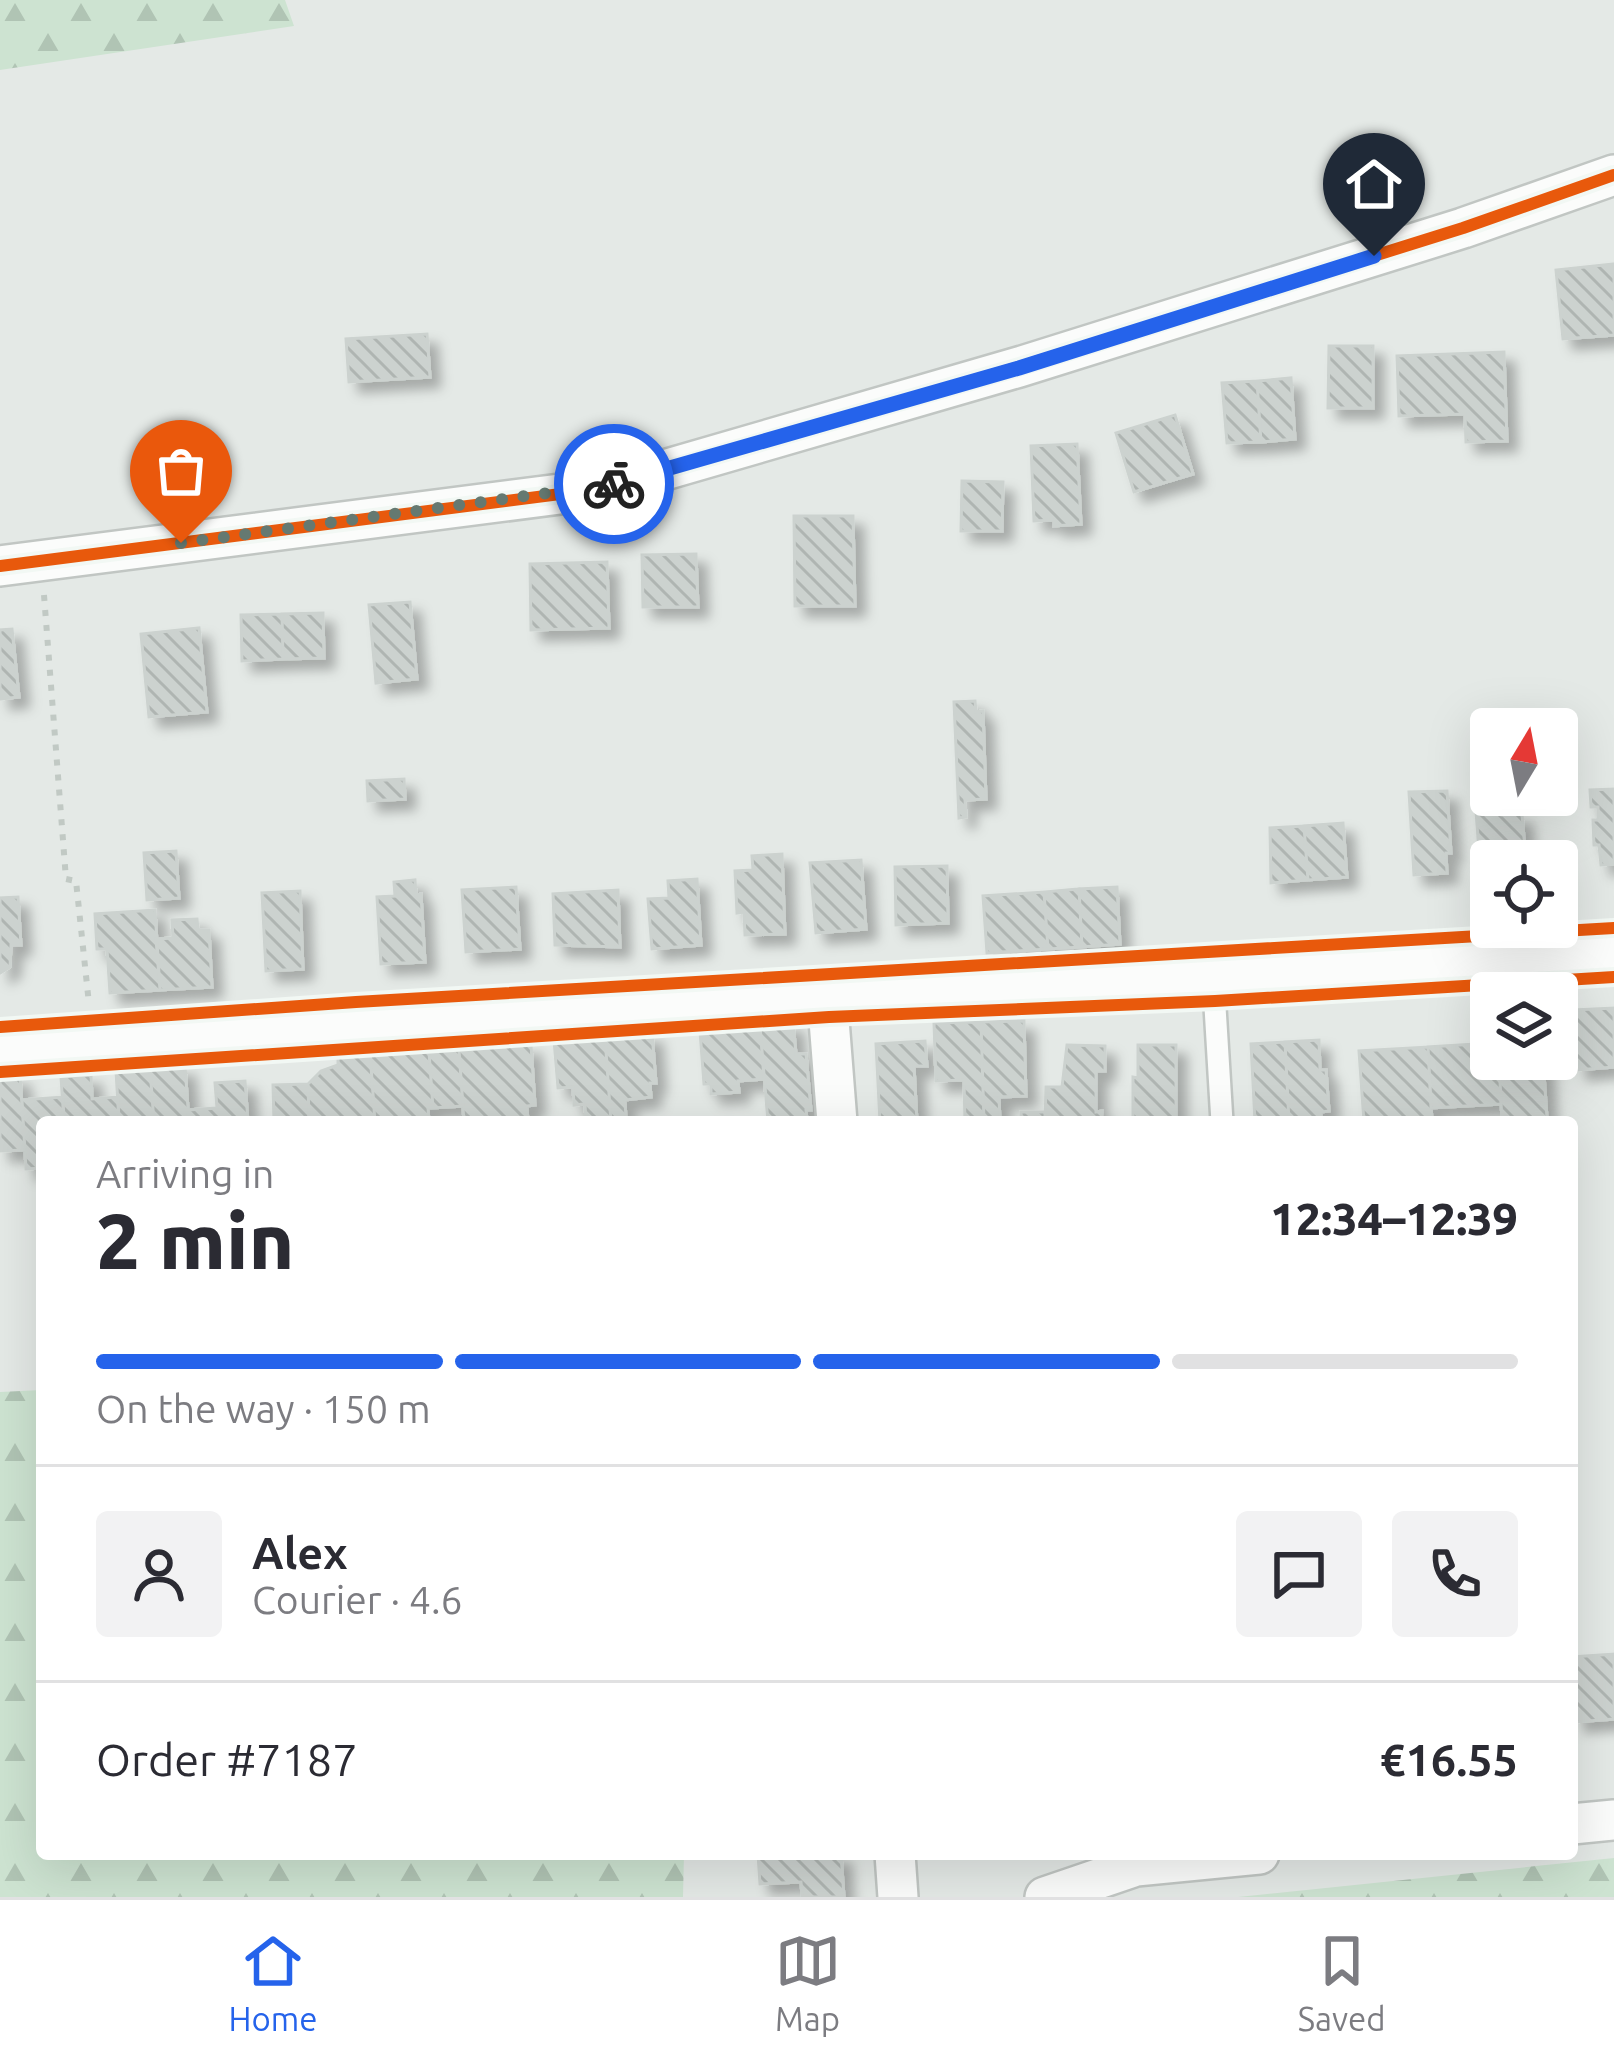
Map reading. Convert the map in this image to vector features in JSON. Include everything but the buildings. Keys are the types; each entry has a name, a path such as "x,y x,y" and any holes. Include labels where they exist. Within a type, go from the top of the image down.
{"street":[{"path":"0,566 599,489 1019,368 1463,228 1614,175"},
{"path":"0,1052 827,995 1614,949"},
{"path":"827,995 837,1116"},
{"path":"1578,1823 1614,1820"},
{"path":"895,1860 898,1897"},
{"path":"1115,1860 1136,1866"},
{"path":"1045,1897 1136,1866 1198,1860"}],"lane":[{"path":"1213,974 1222,1116"}],"path":[{"path":"41,562 66,879 76,881 90,1020"}],"green space":[{"path":"0,0 285,0 294,26 0,70"},
{"path":"36,1390 36,1860 684,1860 683,1897 0,1897 0,1392"},
{"path":"1614,1858 1614,1897 1238,1897"}],"cycle path":[{"path":"0,566 599,489 1019,367 1463,228 1614,175"},
{"path":"0,1027 1614,928"},
{"path":"0,1072 829,1017 1215,1001 1614,977"}],"way so far":[{"path":"181,543 614,484"}],"route":[{"path":"614,484 1019,368 1374,256"}]}
